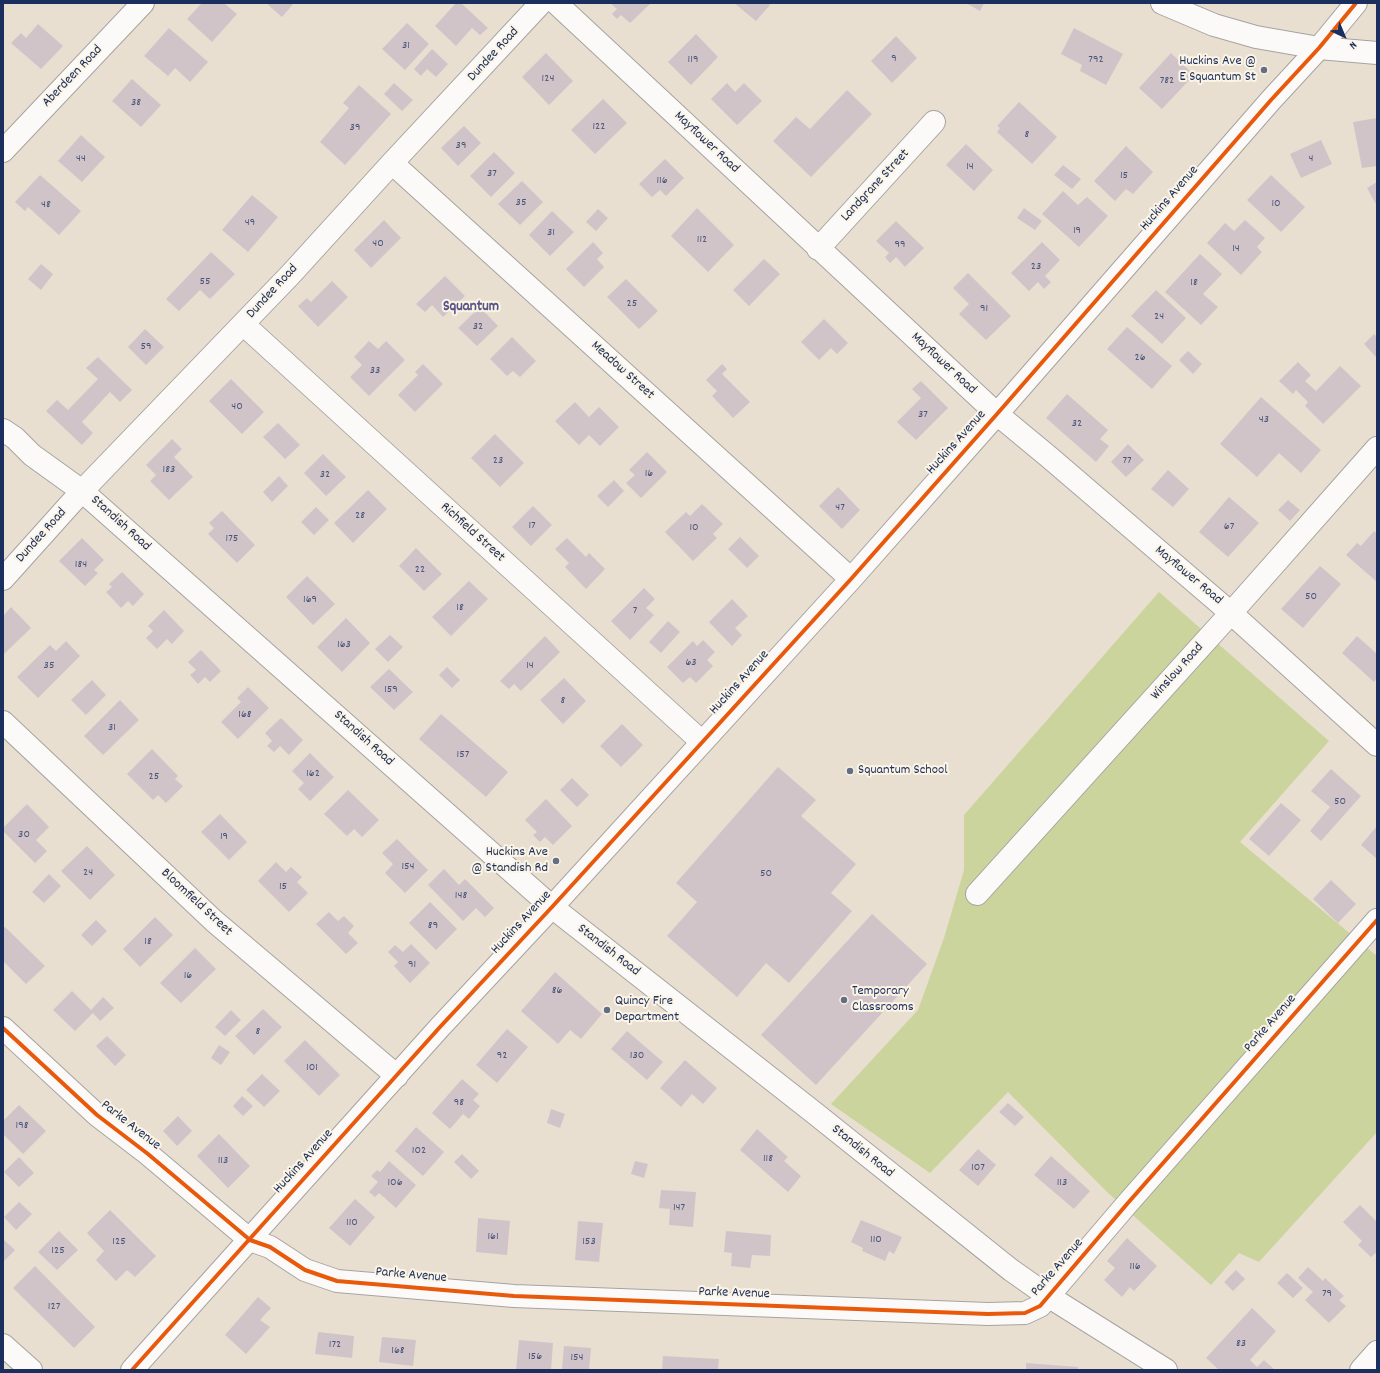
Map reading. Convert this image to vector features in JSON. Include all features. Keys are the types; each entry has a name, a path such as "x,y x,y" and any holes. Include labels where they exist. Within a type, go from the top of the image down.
{"street":[{"name":"Aberdeen Road","path":"3,151 143,3"},
{"name":"Dundee Road","path":"3,579 82,491 291,274 392,163 542,3"},
{"name":"Mayflower Road","path":"556,3 818,249 997,414 1231,613 1377,745"},
{"path":"1162,3 1214,25 1256,37 1319,48 1377,53"},
{"name":"Huckins Avenue","path":"132,1370 440,1027 552,907 851,579 1266,106 1319,48 1356,3"},
{"name":"Landgrane Street","path":"818,249 934,122"},
{"name":"Meadow Street","path":"392,163 851,579"},
{"name":"Richfield Street","path":"243,324 702,742"},
{"name":"Standish Road","path":"3,430 15,438 32,455 82,491 552,907 812,1111 1011,1270 1048,1296 1166,1370"},
{"name":"Winslow Road","path":"977,894 1231,613 1377,448"},
{"name":"Bloomfield Street","path":"3,722 214,920 397,1076"},
{"name":"Parke Avenue","path":"3,1028 97,1115 148,1154 250,1240 270,1247 306,1270 337,1281 514,1296 988,1314 1025,1313 1040,1306 1127,1204 1377,920"},
{"path":"3,1345 31,1370"},
{"path":"1361,1370 1377,1352"}],"green space":[{"path":"1159,592 1329,741 1240,842 1377,956 1377,1132 1259,1262 1239,1253 1211,1285 1107,1192 1008,1092 930,1173 831,1104 918,1010 944,938 964,870 964,815"}],"building":[{"path":"202,3 224,3 237,14 212,42 187,19"},
{"path":"266,3 294,3 282,17"},
{"path":"456,3 461,3 488,28 480,35 472,28 456,46 435,26"},
{"path":"610,3 651,3 630,23 621,15 617,19 612,14 617,9"},
{"path":"734,3 768,3 770,5 756,21"},
{"path":"966,3 984,3 980,11"},
{"path":"407,23 429,44 405,70 382,49"},
{"path":"38,24 63,46 41,69 11,43 21,33 26,38"},
{"path":"169,28 208,62 190,82 175,68 168,76 144,56"},
{"path":"1074,28 1123,54 1106,85 1080,71 1082,65 1061,54"},
{"path":"696,34 718,57 691,85 668,62"},
{"path":"896,36 917,58 892,83 871,61"},
{"path":"432,49 448,64 436,77 427,69 421,76 414,69"},
{"path":"546,53 573,81 549,105 522,77"},
{"path":"1171,53 1194,75 1162,109 1139,88"},
{"path":"132,79 161,105 141,127 112,101"},
{"path":"394,83 413,100 402,111 384,94"},
{"path":"727,83 735,92 744,83 762,101 737,125 711,99"},
{"path":"359,85 391,114 345,165 320,142 349,108 343,103"},
{"path":"847,90 872,114 811,177 773,141 796,117 810,129"},
{"path":"603,99 627,123 595,154 571,130"},
{"path":"1019,102 1057,137 1032,164 997,132 1000,128 997,126"},
{"path":"1377,118 1377,166 1362,168 1353,122"},
{"path":"464,126 481,143 458,166 441,148"},
{"path":"81,135 105,157 82,182 58,161"},
{"path":"1321,140 1332,164 1301,178 1290,154"},
{"path":"966,144 993,170 974,191 946,165"},
{"path":"1126,146 1153,172 1133,194 1126,189 1115,201 1094,181"},
{"path":"494,152 515,173 491,197 470,176"},
{"path":"665,159 684,178 666,196 660,190 652,197 639,184"},
{"path":"1063,165 1081,179 1072,189 1054,175"},
{"path":"40,175 81,211 59,235 28,207 25,211 15,202"},
{"path":"1271,175 1305,207 1281,232 1247,200"},
{"path":"522,181 543,202 520,225 498,204"},
{"path":"1377,182 1377,206 1367,188"},
{"path":"1063,191 1078,205 1087,197 1108,216 1079,247 1042,214"},
{"path":"252,195 278,217 248,252 222,230"},
{"path":"697,208 734,245 708,272 671,236"},
{"path":"1024,208 1042,221 1035,230 1017,218"},
{"path":"598,209 608,218 596,231 586,222"},
{"path":"552,211 574,232 550,256 529,235"},
{"path":"384,220 401,238 371,268 354,250"},
{"path":"1245,220 1265,238 1257,247 1262,252 1241,275 1207,243 1225,223 1234,231"},
{"path":"896,221 924,248 905,267 896,257 890,263 885,257 889,253 876,241"},
{"path":"593,242 603,253 597,259 604,267 584,287 566,269"},
{"path":"1042,242 1060,260 1045,276 1051,282 1044,289 1038,282 1029,291 1011,273"},
{"path":"211,252 235,274 210,299 200,290 179,311 166,299"},
{"path":"1200,254 1222,274 1203,294 1218,307 1201,325 1165,292"},
{"path":"764,259 780,274 749,306 733,290"},
{"path":"41,264 53,274 41,290 28,279"},
{"path":"968,273 1011,316 986,340 959,314 969,304 953,288"},
{"path":"445,276 465,296 443,317 432,305 425,312 416,304"},
{"path":"626,279 658,311 639,329 607,297"},
{"path":"332,281 348,297 318,327 298,306 307,298 311,302"},
{"path":"1156,290 1186,318 1162,344 1131,316"},
{"path":"480,307 498,326 477,346 458,328"},
{"path":"824,319 848,343 837,354 831,348 819,360 801,342"},
{"path":"1127,327 1172,366 1152,389 1107,349"},
{"path":"145,329 164,347 146,365 128,347"},
{"path":"1374,334 1377,337 1377,358 1364,344"},
{"path":"512,337 536,361 520,377 513,371 507,376 490,359"},
{"path":"369,341 378,349 386,341 405,360 369,396 350,377 362,365 354,357"},
{"path":"1188,351 1202,364 1193,374 1179,360"},
{"path":"98,357 132,390 120,402 110,392 82,422 93,433 82,445 46,411 57,400 68,410 98,379 86,368"},
{"path":"1298,362 1311,375 1305,381 1316,391 1340,366 1361,386 1323,424 1305,406 1308,402 1296,390 1293,394 1279,381"},
{"path":"423,364 443,384 415,412 398,395 418,375 415,372"},
{"path":"722,364 727,369 722,374 750,402 733,418 712,396 717,391 706,380"},
{"path":"231,379 264,412 242,434 209,401"},
{"path":"921,381 948,408 916,440 897,422 921,398 912,389"},
{"path":"1067,394 1108,430 1100,439 1109,446 1096,462 1046,418"},
{"path":"1261,397 1321,450 1301,473 1279,453 1257,477 1220,444"},
{"path":"575,402 589,417 599,407 619,427 600,446 589,435 579,445 555,421"},
{"path":"278,423 300,445 285,459 263,437"},
{"path":"495,434 524,463 500,487 471,458"},
{"path":"172,439 182,449 174,457 193,477 169,500 150,481 156,475 146,465"},
{"path":"1128,444 1144,460 1126,477 1111,462"},
{"path":"647,452 667,472 641,498 626,483 635,475 629,470"},
{"path":"323,454 346,477 326,496 304,473"},
{"path":"1168,470 1189,489 1173,507 1151,489"},
{"path":"279,476 288,486 272,502 263,492"},
{"path":"614,480 624,491 608,507 597,496"},
{"path":"838,487 860,510 842,529 819,506"},
{"path":"368,490 387,509 353,543 334,523"},
{"path":"1229,497 1259,523 1228,557 1199,532"},
{"path":"1288,500 1300,510 1290,521 1278,510"},
{"path":"702,504 723,524 713,534 717,538 693,561 665,532 686,512 690,516"},
{"path":"533,506 552,525 531,546 512,527"},
{"path":"316,507 329,520 314,535 301,522"},
{"path":"222,511 255,545 237,563 208,534 214,528 209,523"},
{"path":"1374,531 1377,534 1377,582 1346,555 1357,543 1361,546"},
{"path":"740,537 759,556 747,568 728,549"},
{"path":"82,538 104,560 94,570 98,573 85,586 59,561"},
{"path":"567,538 586,557 589,553 605,569 586,589 565,567 569,563 555,549"},
{"path":"416,548 442,574 424,591 399,566"},
{"path":"1320,566 1341,584 1303,628 1281,609"},
{"path":"122,572 144,594 133,606 128,601 121,608 106,592 112,587 109,584"},
{"path":"307,576 335,604 313,625 286,597"},
{"path":"469,581 488,599 451,636 432,617"},
{"path":"644,588 655,599 646,608 654,615 630,640 611,621"},
{"path":"732,599 748,616 735,628 742,635 732,646 709,622"},
{"path":"11,607 31,628 3,655 3,616"},
{"path":"164,610 184,631 172,644 167,639 157,649 146,638 153,631 148,626"},
{"path":"346,618 370,643 342,672 317,647"},
{"path":"668,621 680,632 661,653 649,642"},
{"path":"390,635 403,647 388,662 375,649"},
{"path":"545,636 560,652 521,691 514,684 509,689 500,681"},
{"path":"1357,636 1377,654 1377,678 1374,682 1342,653"},
{"path":"703,640 715,652 707,660 713,666 696,683 690,677 683,683 667,667 693,641 697,646"},
{"path":"66,641 80,656 38,698 17,677 50,645 56,651"},
{"path":"201,650 221,671 210,682 205,677 198,684 190,675 196,670 188,662"},
{"path":"447,667 460,680 452,688 439,675"},
{"path":"389,669 413,692 394,710 370,687"},
{"path":"564,678 586,701 563,724 540,700"},
{"path":"92,680 106,695 86,715 71,700"},
{"path":"248,687 269,708 238,739 221,722 241,702 237,698"},
{"path":"120,700 139,720 103,755 84,736"},
{"path":"441,714 508,772 486,797 419,739"},
{"path":"281,718 303,740 289,755 280,746 274,752 267,746 272,741 265,733"},
{"path":"622,724 643,745 621,767 600,746"},
{"path":"152,749 178,776 175,779 183,786 166,803 158,795 153,800 127,774"},
{"path":"310,753 334,777 310,801 298,789 304,783 292,771"},
{"path":"778,767 816,800 801,816 856,864 831,893 852,911 789,983 766,963 737,997 667,936 697,902 676,883"},
{"path":"1331,769 1361,796 1321,841 1310,831 1330,807 1311,791"},
{"path":"572,778 589,795 577,807 560,790"},
{"path":"348,790 379,820 362,837 354,829 347,836 324,814"},
{"path":"546,799 572,826 553,845 545,837 540,842 533,835 537,832 525,820"},
{"path":"1281,803 1301,820 1269,856 1249,839"},
{"path":"27,804 49,827 36,840 47,851 35,863 3,831 3,828"},
{"path":"220,814 247,842 229,860 201,832"},
{"path":"1377,826 1377,859 1361,845"},
{"path":"397,839 428,870 405,893 385,873 393,864 382,853"},
{"path":"87,846 115,875 90,900 61,871"},
{"path":"276,862 286,872 291,867 302,877 297,882 308,893 289,912 258,881"},
{"path":"444,869 459,885 465,879 494,908 485,917 476,908 463,921 428,885"},
{"path":"49,874 61,886 44,903 32,892"},
{"path":"1331,880 1356,904 1338,923 1313,899"},
{"path":"430,902 457,929 436,950 409,923"},
{"path":"329,912 338,921 344,916 354,926 348,933 358,943 346,954 316,924"},
{"name":"Temporary Classrooms","path":"872,914 927,964 816,1085 761,1035"},
{"path":"155,917 173,935 140,967 123,949"},
{"path":"96,920 107,931 92,946 81,935"},
{"path":"5,927 45,966 26,984 3,961 3,928"},
{"path":"411,944 430,963 410,983 394,966 398,962 388,952 395,945 403,952"},
{"path":"195,948 216,969 181,1003 160,983"},
{"path":"555,972 602,1014 581,1039 570,1030 558,1044 521,1011"},
{"path":"72,991 91,1010 103,997 114,1008 100,1021 93,1013 75,1031 53,1010"},
{"path":"263,1009 282,1027 254,1055 235,1036"},
{"path":"231,1010 241,1020 225,1036 215,1027"},
{"path":"507,1029 528,1047 497,1083 476,1065"},
{"path":"627,1031 663,1062 647,1080 611,1049"},
{"path":"107,1036 126,1055 115,1066 96,1046"},
{"path":"305,1040 340,1075 319,1096 284,1061"},
{"path":"219,1045 230,1052 221,1065 211,1058"},
{"path":"685,1060 717,1088 703,1104 692,1094 681,1107 660,1088"},
{"path":"262,1074 280,1091 264,1107 246,1090"},
{"path":"462,1079 479,1094 473,1100 480,1106 469,1119 463,1114 450,1129 432,1113"},
{"path":"242,1096 253,1106 243,1116 233,1106"},
{"path":"1008,1103 1024,1117 1015,1126 999,1112"},
{"path":"19,1105 46,1131 23,1154 3,1134 3,1121"},
{"path":"551,1109 565,1114 560,1128 547,1123"},
{"path":"178,1116 192,1131 177,1146 163,1131"},
{"path":"416,1127 444,1152 423,1176 395,1151"},
{"path":"757,1129 788,1157 784,1161 801,1176 788,1192 740,1150"},
{"path":"219,1134 250,1166 228,1188 197,1156"},
{"path":"978,1149 996,1165 978,1186 959,1170"},
{"path":"462,1154 479,1171 471,1179 454,1162"},
{"path":"1051,1156 1090,1191 1074,1209 1034,1175"},
{"path":"19,1157 34,1173 19,1187 4,1172"},
{"path":"389,1161 416,1185 396,1208 379,1193 375,1197 369,1192 378,1182 371,1176 377,1170 380,1172"},
{"path":"635,1161 648,1164 644,1178 631,1174"},
{"path":"661,1190 696,1192 693,1227 669,1225 670,1209 659,1208"},
{"path":"355,1199 375,1217 350,1246 329,1228"},
{"path":"19,1202 32,1214 16,1230 4,1217"},
{"path":"1360,1205 1377,1222 1377,1252 1371,1257 1358,1245 1362,1241 1343,1222"},
{"path":"110,1210 156,1256 135,1277 127,1270 116,1281 96,1260 104,1251 87,1233"},
{"path":"478,1218 510,1221 507,1255 476,1252"},
{"path":"861,1220 902,1237 894,1254 889,1251 885,1261 862,1251 863,1248 851,1242"},
{"path":"578,1221 603,1223 599,1262 575,1260"},
{"path":"59,1231 78,1250 57,1270 38,1252"},
{"path":"726,1231 771,1235 770,1256 752,1255 750,1268 731,1266 732,1253 724,1252"},
{"path":"1127,1238 1157,1266 1134,1291 1130,1287 1122,1297 1104,1280 1115,1268 1107,1261"},
{"path":"3,1239 15,1250 3,1262"},
{"path":"35,1266 95,1327 74,1348 13,1288"},
{"path":"1308,1267 1323,1281 1325,1278 1344,1296 1339,1300 1346,1306 1329,1323 1305,1300 1313,1292 1298,1278"},
{"path":"1236,1270 1245,1279 1233,1291 1224,1282"},
{"path":"1287,1273 1303,1288 1293,1298 1277,1283"},
{"path":"258,1297 271,1308 260,1320 270,1327 246,1354 225,1335"},
{"path":"1252,1308 1276,1331 1250,1360 1257,1367 1264,1360 1275,1370 1219,1370 1206,1358"},
{"path":"318,1332 354,1336 352,1358 315,1354"},
{"path":"382,1337 416,1340 413,1366 379,1362"},
{"path":"519,1340 553,1343 551,1370 516,1370"},
{"path":"564,1346 591,1348 589,1370 562,1369"},
{"path":"663,1356 719,1359 718,1370 662,1370"},
{"path":"1026,1363 1078,1367 1078,1370 1026,1370"}],"cycle path":[{"path":"132,1370 440,1027 552,907 851,579 1271,100 1319,48 1356,3"},
{"path":"3,1028 97,1115 148,1154 250,1240 270,1247 305,1270 337,1281 514,1296 988,1314 1025,1313 1040,1306 1127,1204 1377,920"}],"place":[{"name":"Huckins Ave @ E Squantum St","path":"1264,70"},
{"name":"Squantum School","path":"850,771"},
{"name":"Huckins Ave @ Standish Rd","path":"556,861"},
{"name":"Temporary Classrooms","path":"844,1000"},
{"name":"Quincy Fire Department","path":"607,1010"}],"district":[{"name":"Squantum","path":"471,308"}]}
